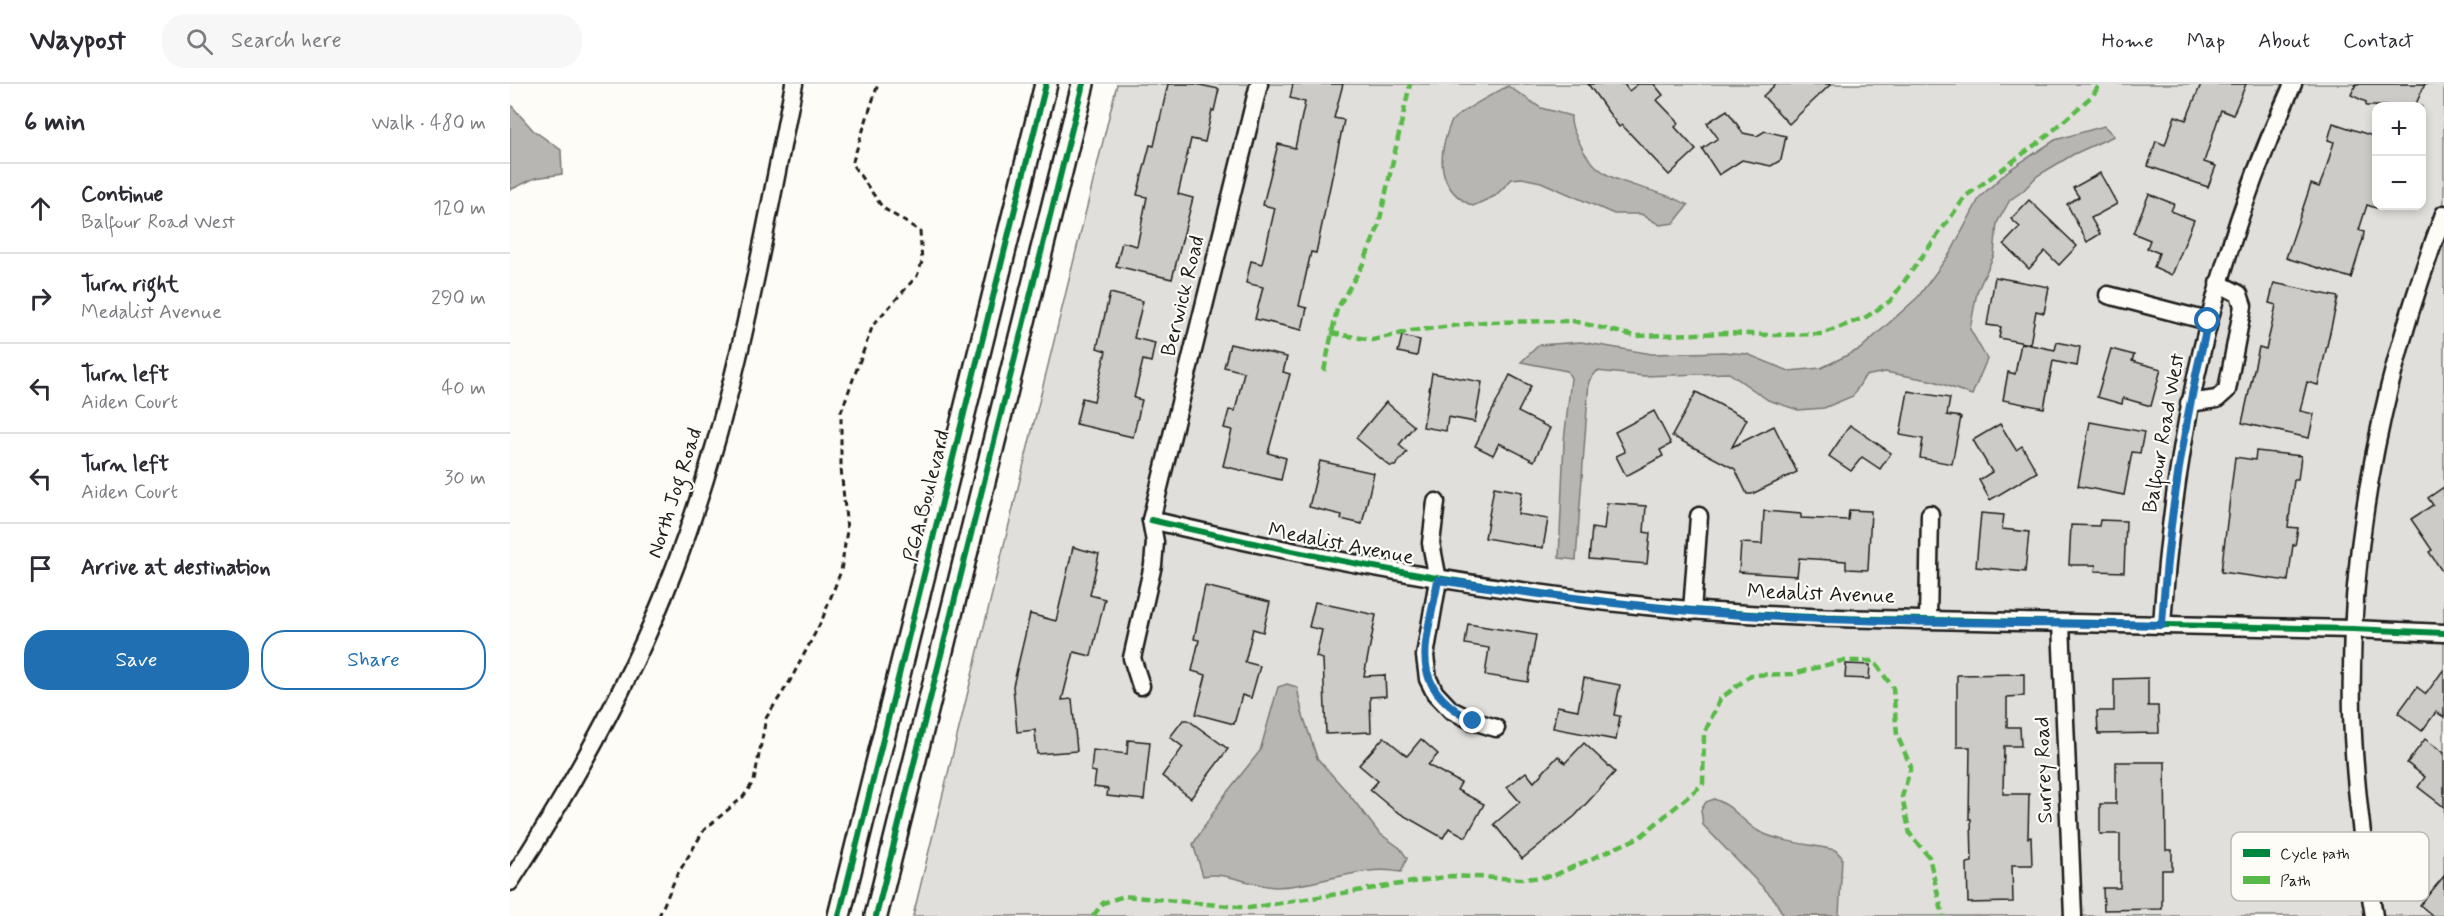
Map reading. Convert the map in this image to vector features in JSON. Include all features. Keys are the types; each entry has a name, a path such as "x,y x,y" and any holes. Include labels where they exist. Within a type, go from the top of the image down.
{"main road":[{"name":"PGA Boulevard","path":"839,916 1046,84"},
{"path":"876,916 1083,84"}],"street":[{"name":"North Jog Road","path":"510,882 554,815 625,685 675,566 719,432 752,300 794,84"},
{"name":"Berwick Road","path":"1151,520 1259,84"},
{"name":"Balfour Road West","path":"2162,625 2172,505 2189,403 2208,321 2249,188 2293,84"},
{"path":"2363,832 2356,783 2352,713 2353,629 2362,526 2385,399 2409,310 2444,214"},
{"path":"2189,403 2217,399 2227,390 2243,306 2239,294 2218,283"},
{"path":"2108,295 2208,321"},
{"path":"1436,502 1431,543 1438,580 1425,656 1428,679 1435,693 1451,710 1473,721 1497,728"},
{"path":"1928,620 1930,514"},
{"path":"1692,611 1699,516"},
{"name":"Medalist Avenue","path":"1151,520 1332,561 1438,580 1561,597 1692,611 1805,617 2444,633"},
{"path":"1141,686 1132,658 1153,565 1155,542 1151,520"},
{"name":"Surrey Road","path":"2061,623 2073,916"},
{"path":"2372,901 2374,916"}],"path":[{"path":"659,916 676,877 704,830 743,797 754,781 766,718 790,681 822,620 841,571 847,530 841,468 841,412 873,325 917,276 922,262 920,231 884,208 852,164 878,84"}],"shaded area":[{"path":"1117,84 2444,84 2444,916 913,916"},
{"path":"1508,86 1541,108 1571,116 1572,126 1579,142 1588,158 1599,169 1612,177 1688,205 1674,223 1660,225 1641,214 1614,214 1541,182 1522,178 1512,179 1495,196 1473,206 1464,201 1450,188 1443,172 1442,154 1448,129 1452,121 1462,112"},
{"path":"510,104 533,130 561,150 562,174 535,178 510,190"},
{"path":"2104,126 2114,136 2074,154 2037,176 2023,191 2010,200 1997,223 1994,255 1977,292 1970,329 1987,359 1972,395 1934,381 1885,372 1865,376 1853,396 1824,408 1798,410 1768,400 1729,373 1644,376 1597,371 1589,381 1576,560 1559,558 1564,441 1571,378 1567,371 1521,362 1539,345 1581,342 1652,354 1723,352 1747,354 1789,371 1821,368 1860,349 1918,297 1951,252 1980,197 2009,170 2055,140"},
{"path":"1287,684 1297,687 1302,712 1317,758 1379,833 1400,848 1407,858 1401,872 1370,871 1307,884 1276,887 1221,875 1203,876 1193,844 1224,796 1260,751 1278,687"},
{"path":"1714,799 1769,836 1835,850 1842,857 1839,916 1784,916 1774,899 1703,825 1701,810 1706,802"}],"building":[{"path":"1168,84 1195,84 1219,89 1205,142 1191,139 1178,194 1193,198 1172,279 1116,266 1122,242 1137,246 1147,197 1137,195 1150,145 1154,146"},
{"path":"1293,84 1343,84 1334,118 1344,120 1316,253 1311,252 1299,306 1307,308 1302,330 1255,319 1263,287 1246,283 1251,261 1262,264 1275,208 1263,205 1278,144 1295,148 1305,102 1290,98"},
{"path":"1588,84 1624,84 1629,91 1638,84 1654,84 1663,95 1657,100 1679,123 1675,127 1696,150 1669,175 1622,125 1619,127"},
{"path":"1776,84 1831,84 1789,124 1763,96"},
{"path":"2201,84 2246,84 2233,115 2221,110 2204,162 2216,166 2208,187 2148,166 2156,141 2165,145 2175,116 2186,120"},
{"path":"2356,84 2425,84 2417,102 2372,102 2372,106 2366,106 2366,102 2351,95"},
{"path":"1727,110 1743,133 1757,136 1765,131 1786,136 1781,160 1771,166 1742,160 1719,175 1702,149 1718,138 1707,123"},
{"path":"2333,123 2372,136 2372,207 2367,205 2359,230 2364,232 2363,239 2351,278 2286,258 2311,184 2319,187 2325,172 2334,142 2328,140"},
{"path":"2100,173 2117,204 2091,218 2100,234 2087,242 2067,204 2079,197 2073,188"},
{"path":"2149,194 2174,204 2171,211 2194,220 2172,275 2154,267 2159,253 2147,248 2150,240 2133,233"},
{"path":"2029,200 2077,246 2059,265 2045,251 2029,269 2004,244 2020,227 2011,219"},
{"path":"1995,277 2049,287 2044,313 2036,311 2030,344 1999,338 2001,327 1987,325"},
{"path":"2274,283 2338,297 2318,385 2307,382 2300,411 2314,414 2309,438 2242,423 2259,347 2266,349 2272,324 2276,305 2269,303"},
{"path":"1110,293 1143,301 1134,338 1155,343 1151,362 1143,360 1134,398 1142,400 1133,437 1076,424 1082,398 1094,401 1106,351 1097,348"},
{"path":"1402,336 1420,340 1417,356 1398,352"},
{"path":"2057,342 2080,347 2077,366 2053,361 2044,408 2003,400 2008,372 2015,374 2021,343 2055,350"},
{"path":"1230,344 1287,357 1283,372 1290,374 1268,453 1286,458 1281,480 1223,466 1232,430 1224,428 1229,410 1235,411 1244,372 1224,367"},
{"path":"2111,349 2134,355 2132,361 2161,369 2151,406 2123,398 2122,404 2097,397"},
{"path":"1432,373 1482,382 1475,422 1448,417 1446,431 1423,427"},
{"path":"1510,375 1531,386 1518,412 1550,428 1534,461 1499,443 1493,455 1475,446"},
{"path":"1908,391 1950,398 1947,415 1961,417 1952,464 1920,458 1923,439 1900,435"},
{"path":"1696,392 1747,419 1732,447 1774,426 1797,472 1752,494 1747,494 1735,469 1672,436"},
{"path":"1386,402 1414,426 1399,445 1407,452 1395,466 1390,466 1356,438"},
{"path":"1654,411 1671,444 1660,450 1663,456 1626,476 1616,456 1625,452 1615,432"},
{"path":"2090,422 2144,432 2140,453 2132,452 2124,495 2078,486"},
{"path":"2000,424 2016,450 2022,446 2037,472 1990,500 1979,480 1992,472 1973,440"},
{"path":"1850,425 1891,453 1880,469 1862,457 1851,471 1829,456"},
{"path":"2256,451 2301,456 2298,480 2294,480 2288,527 2298,528 2288,581 2221,572 2235,457 2255,460"},
{"path":"1320,461 1374,473 1362,524 1341,519 1342,515 1309,507"},
{"path":"1494,487 1522,492 1518,514 1548,519 1543,548 1485,538"},
{"path":"2444,487 2444,574 2429,552 2432,550 2411,519 2433,505 2428,498"},
{"path":"1607,503 1646,506 1644,532 1650,533 1647,564 1589,559 1592,528 1604,530"},
{"path":"1849,510 1871,511 1868,570 1846,569 1846,561 1799,558 1797,576 1739,572 1741,543 1762,544 1764,511 1801,514 1801,518 1848,520"},
{"path":"1981,513 2004,515 2002,529 2029,532 2025,572 1976,567"},
{"path":"2100,520 2126,521 2124,572 2095,571 2096,565 2069,565 2071,525 2099,526"},
{"path":"1073,547 1099,554 1090,595 1105,599 1091,656 1074,652 1062,700 1072,699 1077,751 1037,754 1035,730 1017,732 1013,686 1030,614 1056,621"},
{"path":"1205,586 1270,602 1263,632 1253,629 1245,662 1260,666 1251,698 1242,695 1234,724 1196,714 1206,675 1192,671 1199,640 1194,639"},
{"path":"1315,602 1376,615 1364,676 1385,675 1386,696 1370,697 1371,732 1326,734 1323,659 1316,657 1322,630 1309,627"},
{"path":"1468,624 1536,635 1528,682 1485,675 1489,648 1465,644"},
{"path":"1846,664 1870,665 1869,679 1845,678"},
{"path":"2444,669 2444,717 2436,712 2422,731 2398,713 2417,687 2426,694"},
{"path":"2024,674 2024,696 2007,697 2007,727 2020,727 2021,746 2004,746 2003,794 2029,794 2028,838 2031,837 2032,865 2012,865 2013,902 1968,903 1967,863 1972,862 1971,819 1969,819 1970,747 1957,747 1957,675"},
{"path":"1584,678 1620,685 1614,715 1620,716 1616,740 1553,728 1557,706 1578,710"},
{"path":"2148,678 2148,706 2158,706 2159,733 2098,734 2097,711 2114,711 2114,679"},
{"path":"1183,720 1188,720 1228,749 1191,798 1162,776 1183,747 1170,737"},
{"path":"1384,737 1407,756 1421,739 1438,754 1428,765 1461,783 1457,790 1484,804 1466,837 1449,828 1443,838 1394,810 1370,790 1378,781 1359,765"},
{"path":"2425,739 2444,753 2444,807 2418,787 2425,777 2407,763"},
{"path":"1128,740 1150,742 1144,800 1107,796 1108,789 1094,787 1096,772 1091,771 1093,750 1127,754"},
{"path":"1584,743 1615,772 1575,816 1522,859 1494,824 1520,802 1507,787 1526,772 1534,782 1558,756 1565,763"},
{"path":"2116,762 2165,762 2166,850 2172,850 2172,870 2162,870 2162,909 2104,910 2103,888 2120,888 2120,834 2100,834 2100,804 2116,804"},
{"path":"2444,876 2444,916 2433,916 2420,905 2423,901 2429,901 2429,894"}],"marked path":[{"path":"1324,371 1337,309 1363,264 1378,228 1410,84"},
{"path":"1331,333 1373,340 1411,331 1484,322 1573,321 1635,336 1727,333 1822,334 1866,317 1890,301 1966,196 2047,136 2093,95 2100,84"},
{"path":"1093,916 1103,903 1124,896 1249,908 1451,876 1523,879 1553,876 1640,837 1703,784 1704,734 1720,699 1751,675 1793,674 1841,661 1874,661 1893,688 1897,735 1911,767 1902,797 1910,834 1929,857 1943,916"}],"cycle path":[{"path":"839,916 1046,84"},
{"path":"876,916 1083,84"},
{"path":"1151,520 1285,550 1419,575 1554,596 1690,610 1833,618 2444,633"}],"route":[{"path":"1473,721 1451,710 1442,702 1428,679 1425,667 1438,580 1561,597 1692,611 1805,617 2162,625 2172,505 2184,431 2208,321"}]}
